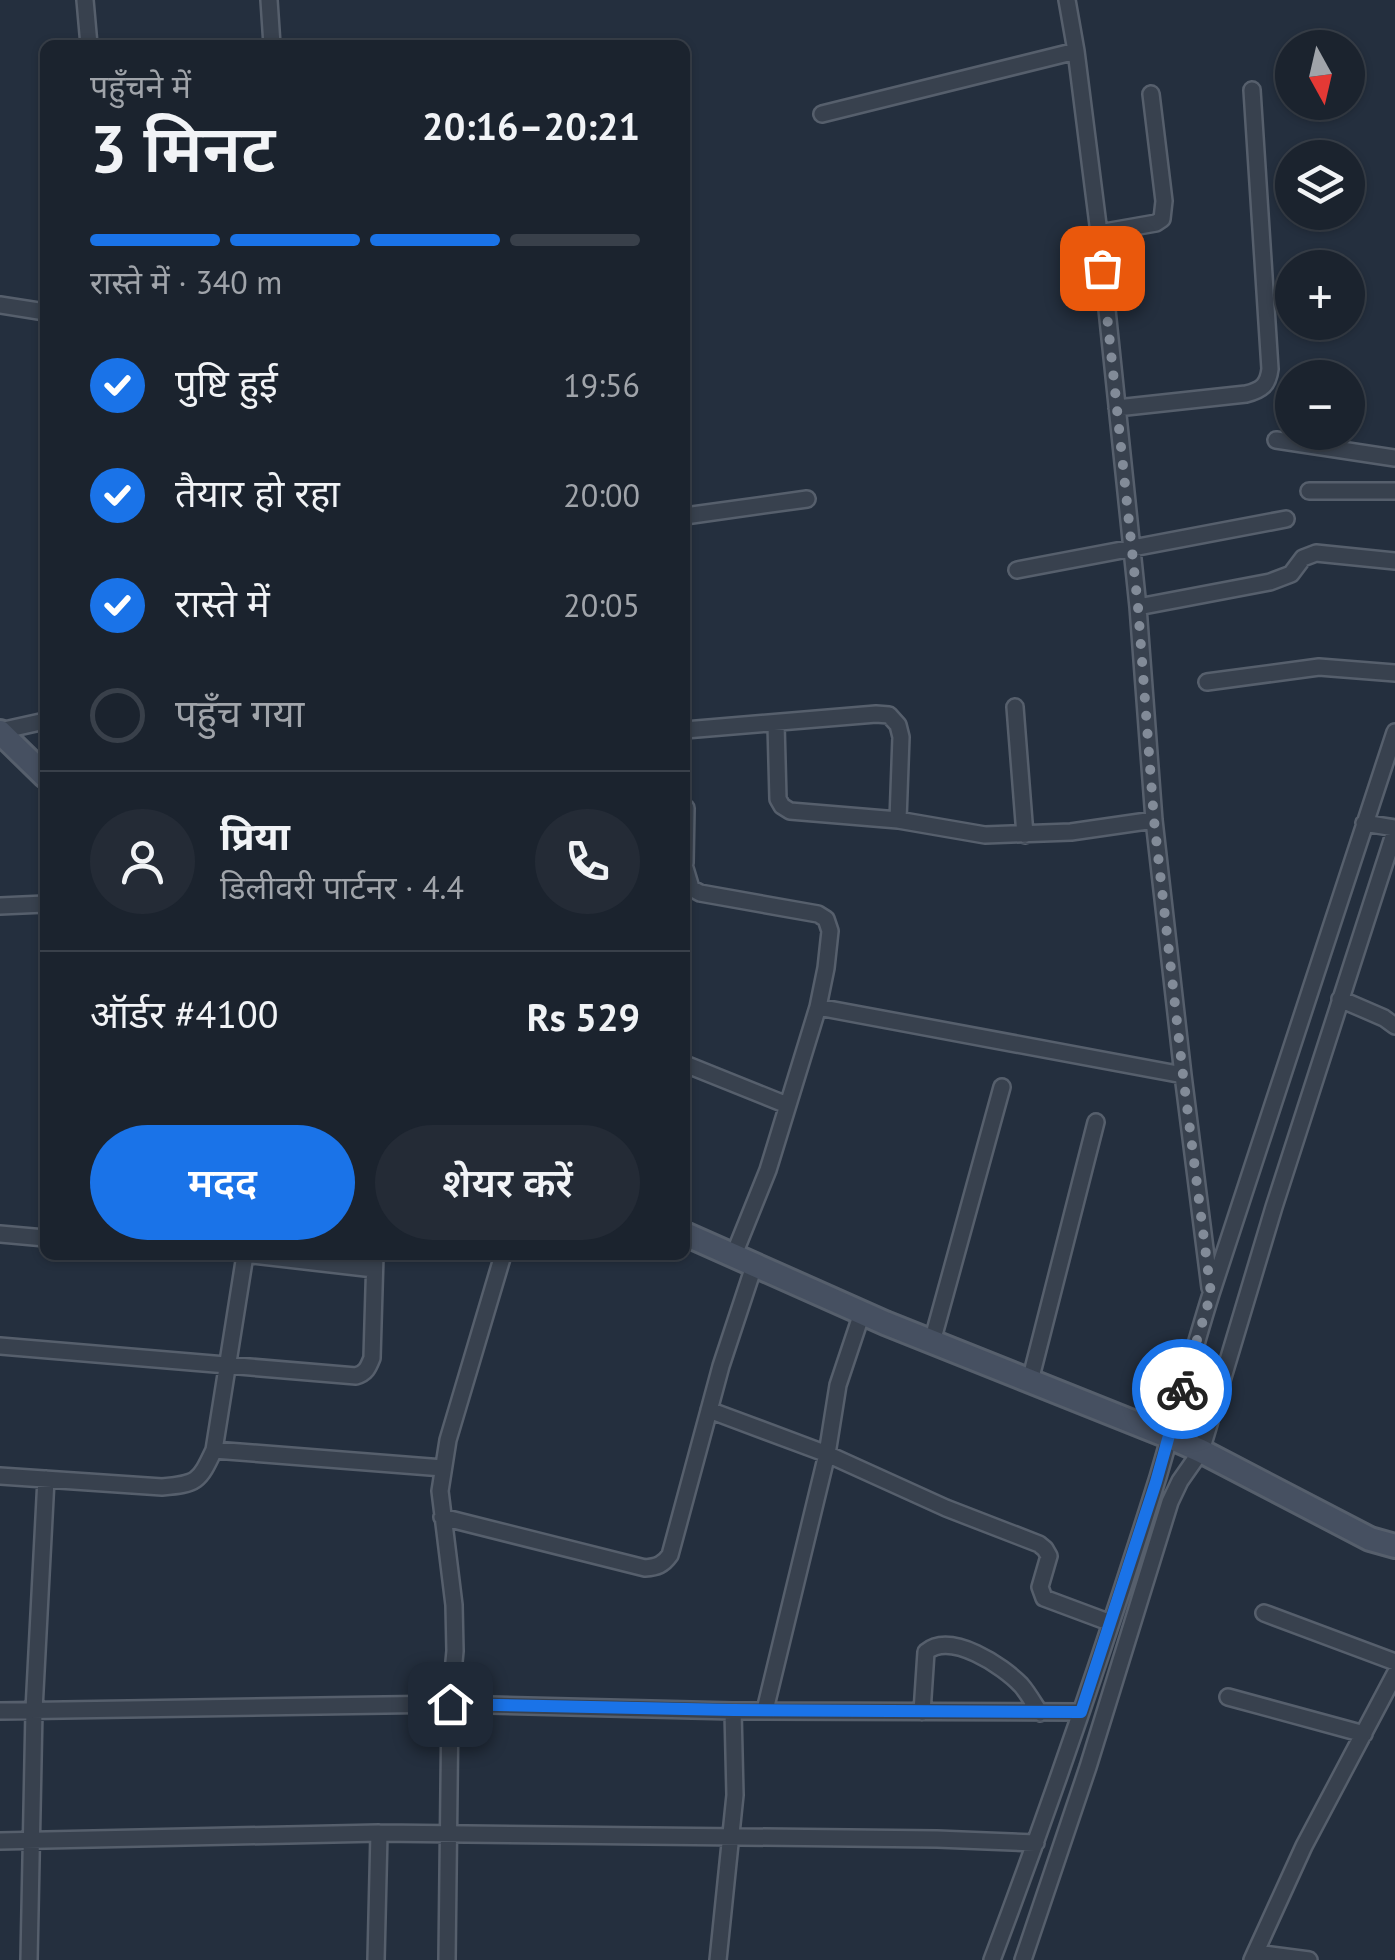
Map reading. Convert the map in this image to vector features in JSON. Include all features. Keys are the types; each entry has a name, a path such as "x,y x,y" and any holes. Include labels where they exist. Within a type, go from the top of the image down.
{"street":[{"path":"85,0 89,40"},
{"path":"269,0 272,40"},
{"path":"1067,0 1099,233 1138,607 1154,820 1211,1294"},
{"path":"822,114 1076,51"},
{"path":"1118,408 1246,394 1260,391 1268,380 1252,90"},
{"path":"1099,233 1162,219 1152,94"},
{"path":"0,305 40,311"},
{"path":"1342,450 1395,458"},
{"path":"1308,492 1395,491"},
{"path":"690,515 808,499"},
{"path":"1017,570 1286,519"},
{"path":"1138,607 1270,582 1292,574 1303,558 1316,552 1395,561"},
{"path":"1206,682 1318,668 1395,673"},
{"path":"1016,706 1024,835"},
{"path":"690,730 889,715 898,725 901,737 898,820"},
{"path":"0,732 40,723"},
{"path":"776,724 778,799 790,811 898,820 985,835 1071,832 1154,820"},
{"path":"0,732 40,771"},
{"path":"992,1960 1111,1623 1170,1437 1187,1369 1316,970 1364,823 1390,765 1395,732"},
{"path":"1023,1960 1170,1502 1201,1451 1395,830 1364,823"},
{"path":"442,1517 645,1568 664,1563 670,1555 768,1170 818,1007 830,930 826,919 818,914 700,893 690,884"},
{"path":"0,906 40,904"},
{"path":"1316,970 1347,979"},
{"path":"1340,1000 1395,1026"},
{"path":"818,1007 1183,1075"},
{"path":"690,1066 787,1104"},
{"path":"932,1342 1002,1087"},
{"path":"1030,1381 1096,1122"},
{"path":"1242,1200 1274,1208"},
{"path":"0,1234 40,1238"},
{"path":"690,1236 862,1313 1170,1437 1370,1539 1395,1546"},
{"path":"0,1476 162,1487 188,1485 202,1475 214,1450 243,1260"},
{"path":"0,1346 343,1376 363,1374 372,1358 374,1262 339,1260"},
{"path":"447,1960 450,1704 455,1651 454,1605 440,1491 453,1424 502,1260"},
{"path":"765,1710 827,1454 838,1386 862,1313"},
{"path":"709,1410 827,1454 946,1508 1039,1544 1048,1556 1040,1586 1044,1598 1111,1623"},
{"path":"214,1450 443,1468"},
{"path":"29,1960 34,1710 46,1480"},
{"path":"1264,1613 1395,1662"},
{"path":"922,1712 926,1652 932,1646 942,1645 984,1656 1022,1686 1040,1712"},
{"path":"1309,1960 1254,1956 1304,1846 1395,1674"},
{"path":"1228,1697 1364,1734"},
{"path":"0,1711 450,1704 1081,1712"},
{"path":"718,1960 732,1838 733,1710"},
{"path":"0,1841 379,1832 1036,1843"},
{"path":"376,1960 379,1832"}],"way so far":[{"path":"1102,268 1138,607 1154,820 1211,1294 1182,1389"}],"route":[{"path":"450,1704 1081,1712 1182,1389"}]}
